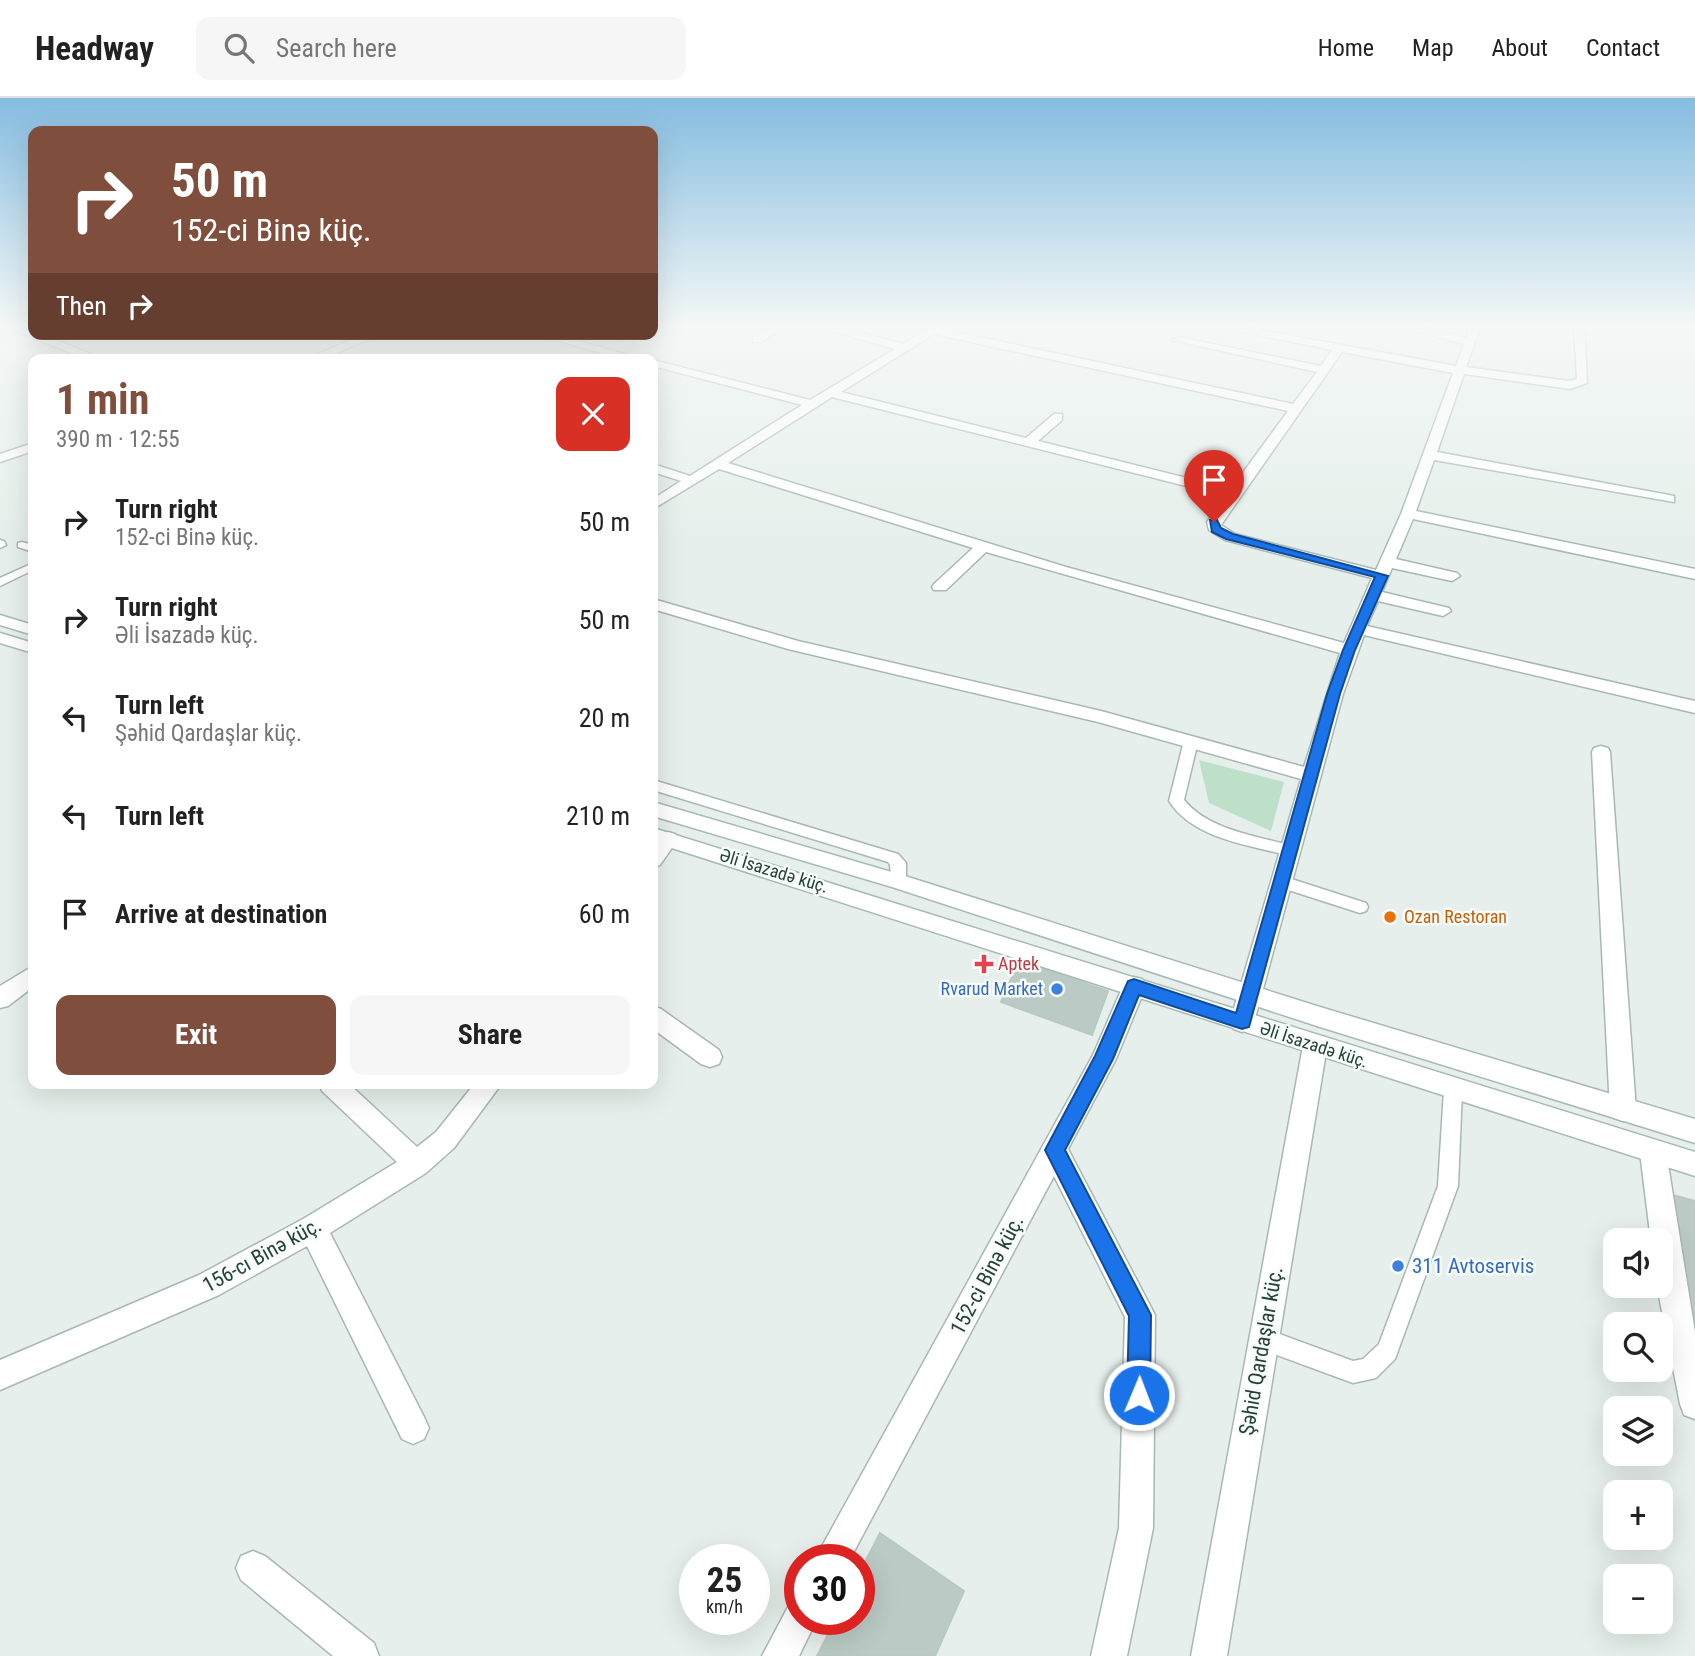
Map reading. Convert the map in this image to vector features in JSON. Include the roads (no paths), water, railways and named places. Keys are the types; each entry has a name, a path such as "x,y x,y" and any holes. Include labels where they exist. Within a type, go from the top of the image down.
{"street":[{"path":"788,398 813,404"},
{"path":"658,502 823,398"},
{"path":"850,398 1235,494"},
{"path":"1247,398 1297,409"},
{"path":"1305,398 1214,522 1214,527 1222,534 1385,569 1452,576"},
{"path":"1242,1022 1310,775 1349,650 1408,514 1450,398"},
{"path":"1029,442 1058,417"},
{"path":"0,457 28,449"},
{"path":"1430,455 1669,499"},
{"path":"718,464 982,547 1349,650"},
{"path":"658,470 693,481"},
{"path":"1408,514 1695,574"},
{"path":"940,587 982,547"},
{"path":"1374,596 1443,611"},
{"path":"658,605 794,645 1101,717 1310,775"},
{"path":"0,620 28,628"},
{"path":"1358,629 1695,707"},
{"path":"0,638 28,646"},
{"path":"1601,752 1623,1110"},
{"name":"Əli İsazadə küç.","path":"658,810 898,881 1320,1017 1695,1131"},
{"name":"Əli İsazadə küç.","path":"661,837 887,906 1453,1090 1695,1164"},
{"path":"0,999 28,979"},
{"name":"152-ci Binə küç.","path":"840,1544 1104,1059 1134,986"},
{"name":"Şəhid Qardaşlar küç.","path":"1209,1656 1320,1017"},
{"path":"658,1020 710,1057"},
{"path":"337,1089 417,1164"},
{"name":"156-cı Binə küç.","path":"0,1375 209,1285 313,1228 417,1164 445,1140 485,1089"},
{"path":"1055,1150 1140,1315 1136,1528 1109,1656"},
{"path":"1653,1152 1673,1297 1695,1404"},
{"path":"313,1228 413,1428"},
{"path":"253,1568 361,1656"},
{"path":"780,1656 791,1635"}],"lane":[{"path":"0,583 28,569"},
{"path":"1191,741 1176,801 1182,812 1196,821 1290,851"},
{"path":"658,787 893,858 898,863 898,881"},
{"path":"1282,882 1360,907"},
{"path":"1263,1339 1353,1371 1368,1370 1387,1351 1448,1186 1453,1090"}],"place":[{"name":"Ozan Restoran","path":"1390,917"},
{"name":"Aptek","path":"984,964"},
{"name":"Rvarud Market","path":"1057,989"},
{"name":"311 Avtoservis","path":"1398,1266"}]}
